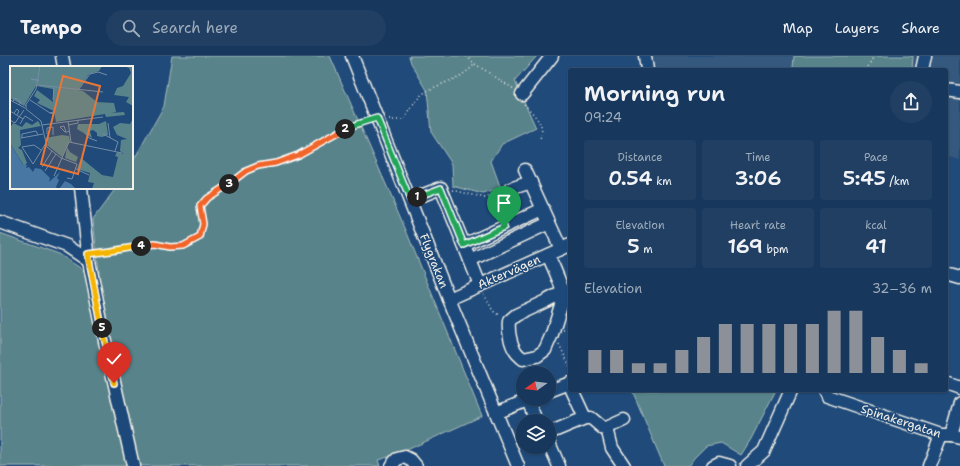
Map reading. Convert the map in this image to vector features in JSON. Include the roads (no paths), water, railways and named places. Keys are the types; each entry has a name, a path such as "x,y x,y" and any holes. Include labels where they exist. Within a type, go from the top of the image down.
{"street":[{"path":"62,56 64,66"},
{"name":"Flygrakan","path":"352,56 449,299 518,466"},
{"path":"522,94 552,56"},
{"path":"645,56 647,68"},
{"path":"922,68 924,56"},
{"path":"948,90 960,92"},
{"path":"525,170 550,223 566,247"},
{"path":"504,205 510,189 531,182"},
{"path":"410,200 441,188 480,285"},
{"path":"81,189 88,257 133,466"},
{"path":"464,245 543,209"},
{"path":"0,222 67,246 88,257"},
{"path":"470,260 550,223"},
{"name":"Aktervägen","path":"449,299 566,247"},
{"path":"548,255 561,283 565,283"},
{"path":"948,275 960,278"},
{"path":"565,283 564,295 552,334 545,350 537,356 524,359 516,352 508,329 509,321 516,315 546,301 565,283"},
{"path":"948,384 960,388"},
{"path":"556,390 568,386"},
{"path":"573,392 586,418"},
{"path":"747,466 764,451 790,392"},
{"name":"Spinakergatan","path":"825,392 827,396 951,436"},
{"path":"929,466 951,436 960,402"},
{"path":"496,413 516,405"},
{"path":"556,430 586,418 590,418 604,429 624,420"},
{"path":"607,428 612,448 624,466"},
{"path":"554,454 559,466"},
{"path":"391,466 396,459 405,457 411,460 416,466"},
{"path":"713,466 719,463 730,466"}]}
